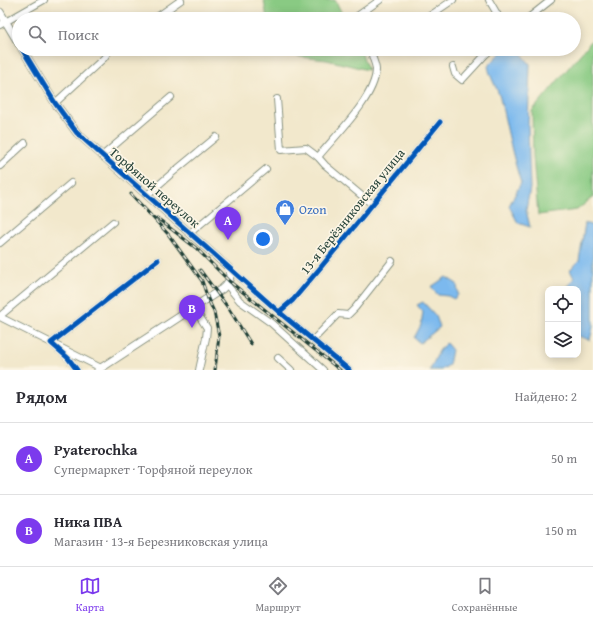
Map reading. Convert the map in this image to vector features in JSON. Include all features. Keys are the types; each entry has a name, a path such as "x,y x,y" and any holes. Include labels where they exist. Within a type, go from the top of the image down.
{"street":[{"path":"24,12 44,0"},
{"path":"164,12 181,0"},
{"path":"363,12 380,0"},
{"path":"436,12 454,0"},
{"path":"489,0 496,12"},
{"path":"536,12 551,0"},
{"path":"0,12 3,24 12,35"},
{"path":"3,24 12,19"},
{"name":"Торфяной переулок","path":"26,56 55,103 77,133 279,312 349,370"},
{"path":"55,103 105,56"},
{"path":"318,157 367,96 376,71 372,56"},
{"path":"453,67 455,74 462,80 483,56"},
{"path":"102,156 171,97"},
{"path":"277,98 281,150 306,148 373,203"},
{"name":"13-я Берёзниковская улица","path":"279,312 293,300 440,122"},
{"path":"147,195 216,137"},
{"path":"0,166 25,142"},
{"path":"190,233 266,168"},
{"path":"0,243 71,182"},
{"path":"113,222 0,316 100,369 227,285 230,275 229,268"},
{"path":"51,343 158,260"},
{"path":"313,340 338,314 348,315 392,261"},
{"path":"227,285 240,301 271,323 323,370"},
{"path":"194,308 207,328 199,370"},
{"path":"51,343 68,358 77,370"},
{"path":"278,358 291,370"}],"green space":[{"path":"264,0 335,0 341,12 266,12"},
{"path":"593,39 593,197 577,210 538,215 533,156 532,111 579,56 581,56 581,53"},
{"path":"297,56 363,56 368,70 327,60"}],"water":[{"path":"498,56 524,56 530,64 528,126 530,188 526,210 530,227 518,223 509,206 521,183 500,98 490,75 488,66"},
{"path":"585,223 593,226 593,326 590,340 581,337 581,286 568,286 574,278 570,270 579,261"},
{"path":"446,277 457,284 458,295 454,299 448,296 438,295 431,287"},
{"path":"423,302 436,316 440,327 420,343 414,338 421,325 423,312 417,305"},
{"path":"446,343 452,350 449,365 441,370 430,370 439,351"}],"railway":[{"path":"131,194 168,234 202,281 214,312 219,336 215,370"},
{"path":"157,218 196,248 229,281 340,370"},
{"path":"200,270 229,309 251,344"}],"cycle path":[{"path":"26,56 55,103 77,133 279,312 349,370"},
{"path":"279,312 293,300 321,267 440,122"},
{"path":"77,370 68,358 51,343 158,260"}],"place":[{"name":"Ozon","path":"285,226"},
{"name":"Pyaterochka","path":"228,240"},
{"name":"Ника ПВА","path":"192,328"}]}
